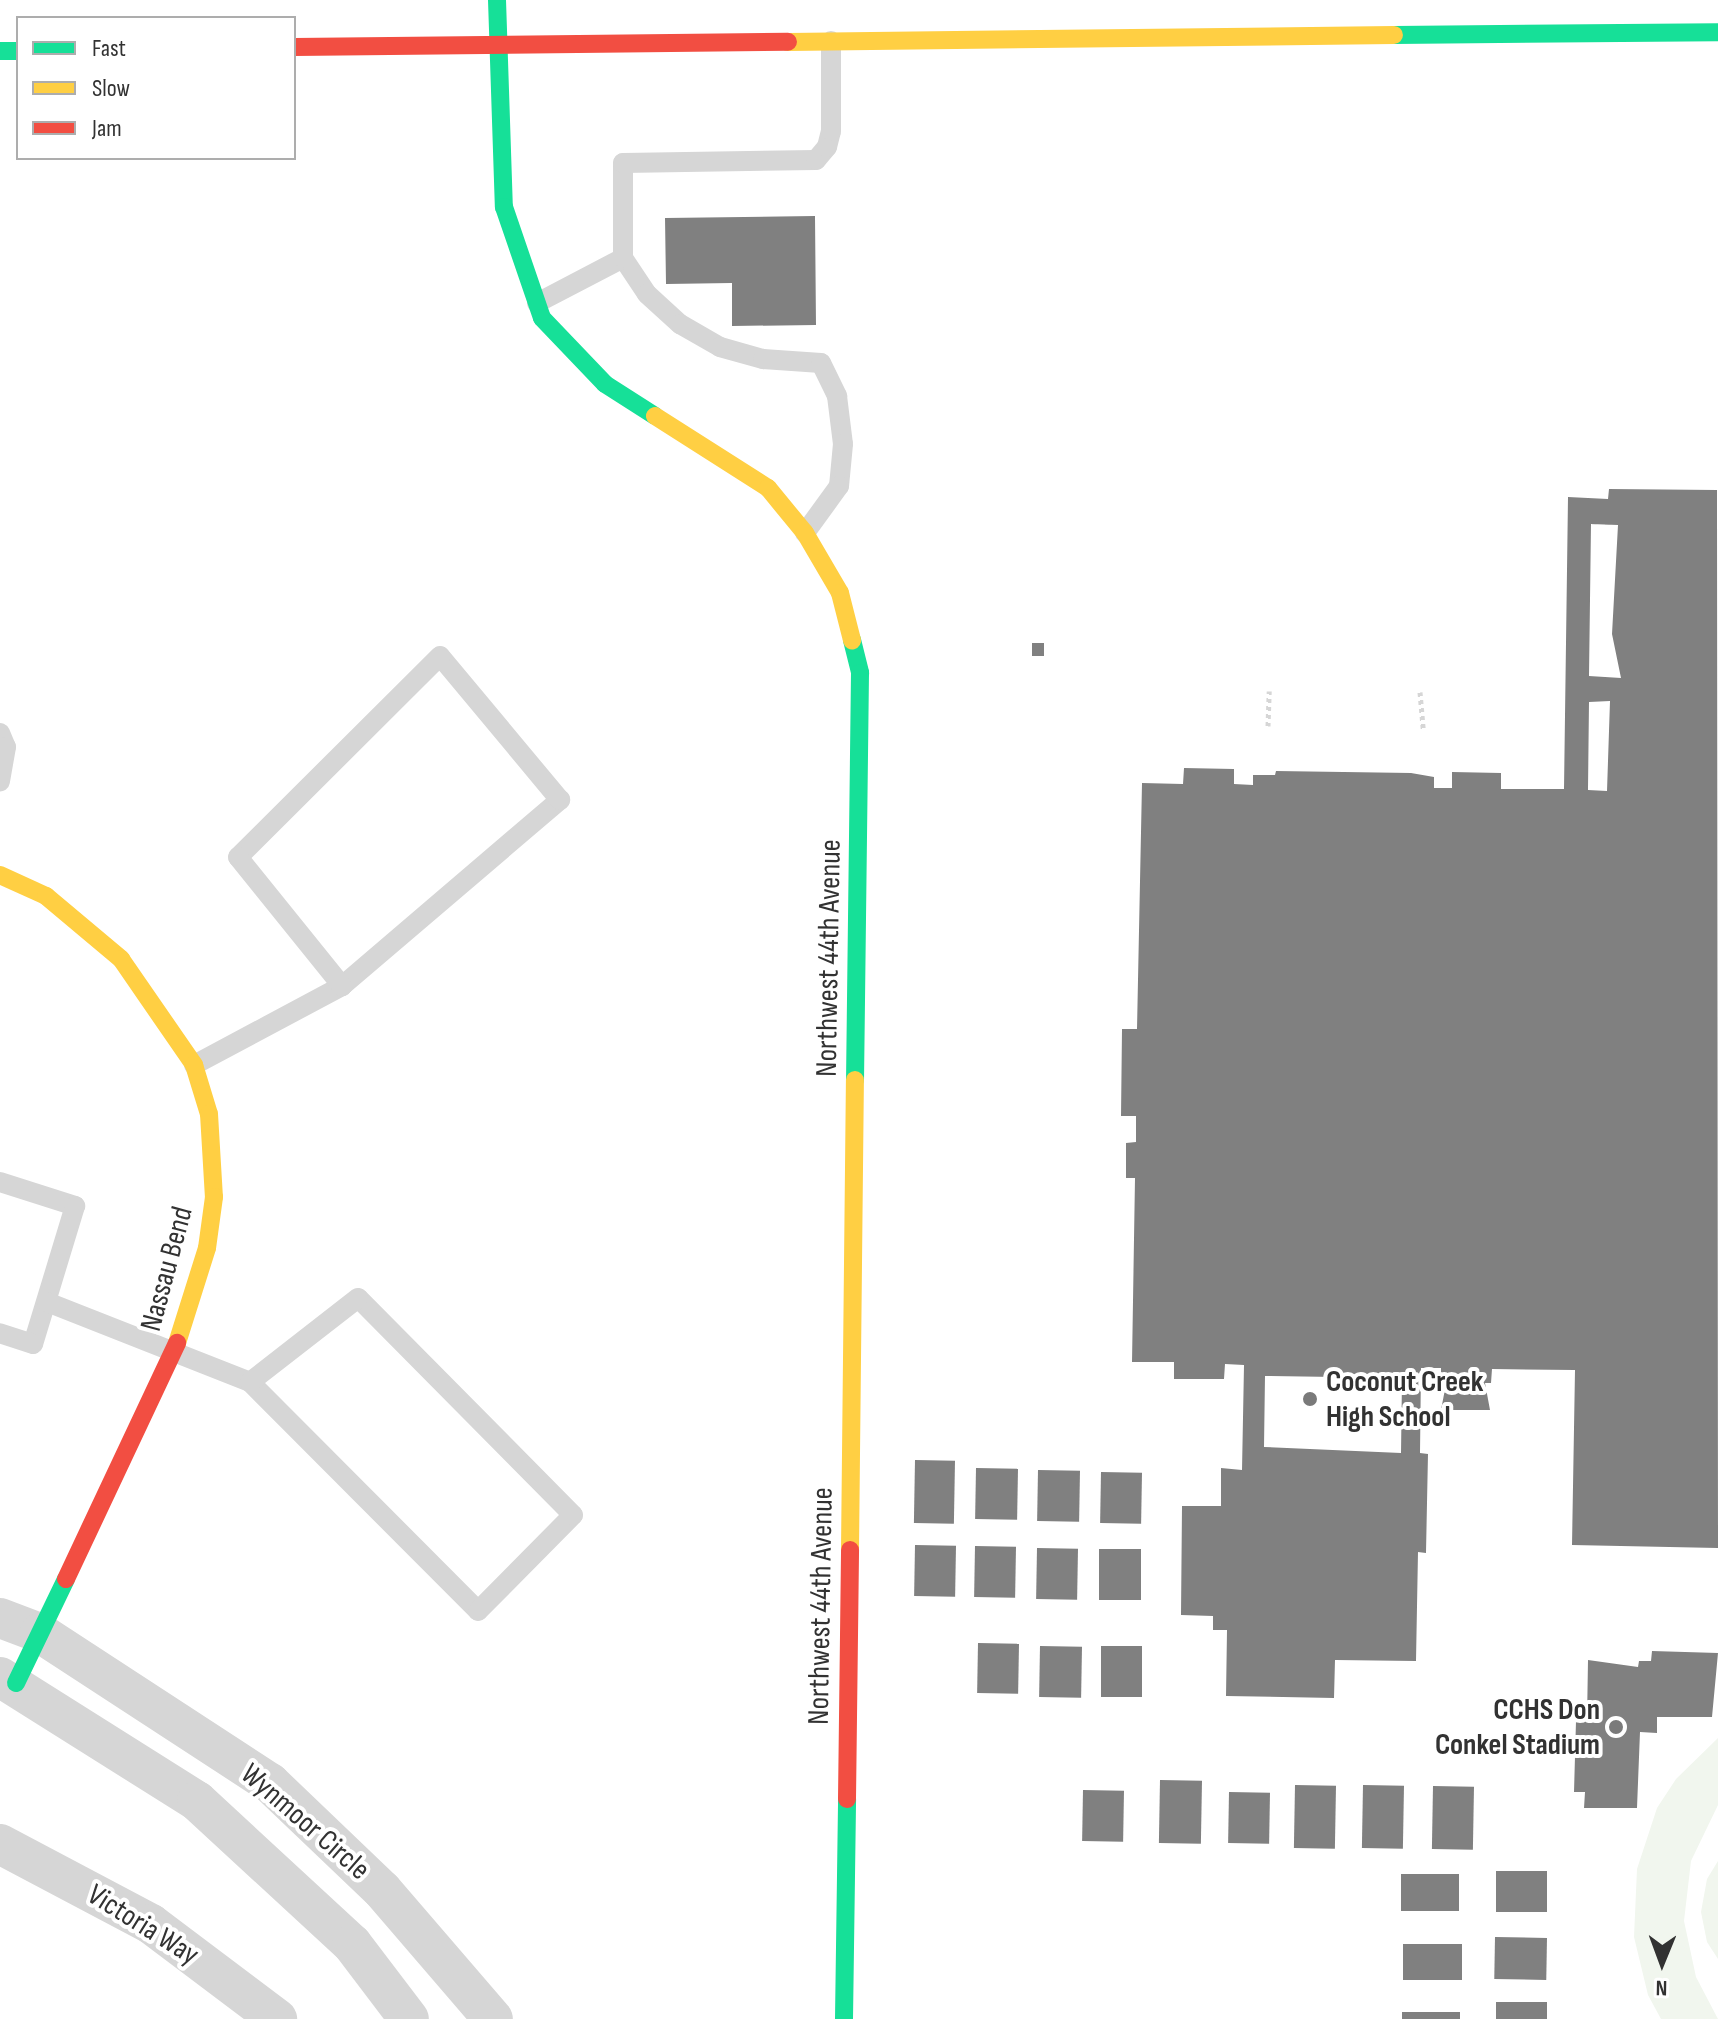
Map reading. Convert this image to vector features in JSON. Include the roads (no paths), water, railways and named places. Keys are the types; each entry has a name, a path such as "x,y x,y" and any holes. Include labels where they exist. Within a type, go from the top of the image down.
{"street":[{"name":"Northwest 44th Avenue","path":"497,0 504,207 542,318 605,384 768,488 805,533 840,593 860,673 844,2019"},
{"path":"296,47 1718,32"},
{"name":"Nassau Bend","path":"0,875 46,896 121,959 194,1065 209,1114 214,1197 207,1248 174,1352 40,1633 8,1680"},
{"name":"Wynmoor Circle","path":"0,1618 40,1633 270,1783 382,1890 493,2019"},
{"name":"Wynmoor Circle","path":"8,1680 197,1801 352,1944 409,2019"},
{"name":"Victoria Way","path":"0,1844 151,1924 277,2019"}],"lane":[{"path":"805,533 839,486 843,444 837,396 821,363 763,359 720,347 680,324 647,294 623,258 623,163 816,160 827,147 831,131 831,41"},
{"path":"537,303 623,258"},
{"path":"194,1065 342,986 560,800 440,656 238,857 342,986"},
{"path":"0,733 6,747 0,781"},
{"path":"0,1182 75,1206 33,1344 0,1333"},
{"path":"47,1302 250,1382 478,1611 573,1515 358,1298 250,1382"}],"place":[{"name":"Coconut Creek High School","path":"1310,1399"},
{"name":"CCHS Don Conkel Stadium","path":"1616,1727"}]}
